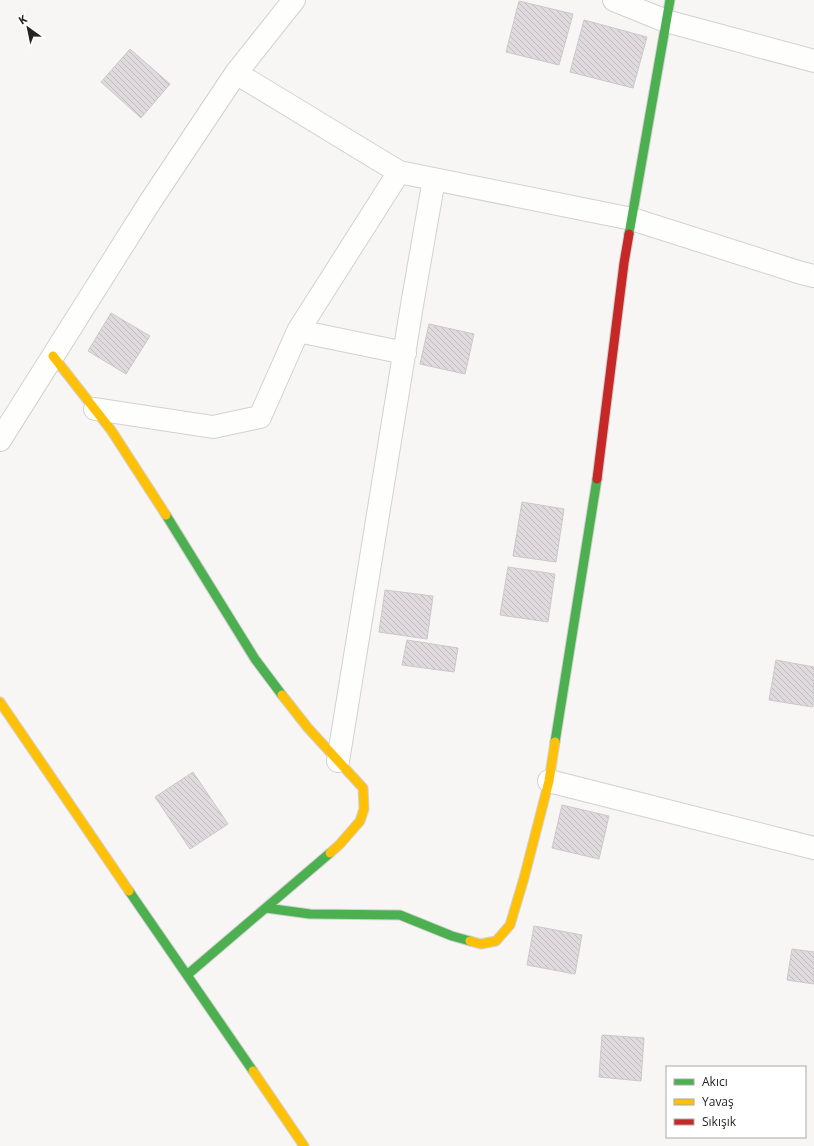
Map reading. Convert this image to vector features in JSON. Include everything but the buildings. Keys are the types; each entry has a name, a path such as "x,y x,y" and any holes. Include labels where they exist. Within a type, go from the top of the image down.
{"street":[{"path":"0,440 150,202 236,73 294,0"},
{"path":"614,0 666,21 814,61"},
{"path":"266,908 310,914 400,915 452,936 481,944 496,941 510,925 524,878 548,782 594,503 624,264 670,0"},
{"path":"236,73 399,172 632,219 814,276"},
{"path":"95,410 213,427 260,417 298,331 399,172"},
{"path":"338,761 434,179"},
{"path":"298,331 405,354"},
{"path":"53,356 111,430 185,544 255,659 308,728 363,788 364,809 360,821 340,844 187,975"},
{"path":"0,702 304,1146"},
{"path":"548,782 814,848"}],"traffic: fast":[{"path":"629,234 670,0"},
{"path":"555,742 597,479"},
{"path":"166,515 255,659 282,695"},
{"path":"187,975 330,853"},
{"path":"129,891 253,1071"},
{"path":"266,908 310,914 400,915 452,936 470,941"}],"traffic: slow":[{"path":"53,356 111,430 166,515"},
{"path":"282,695 308,728 363,788 364,809 360,821 330,853"},
{"path":"0,702 129,891"},
{"path":"470,941 481,944 496,941 510,925 524,878 549,781 555,742"},
{"path":"253,1071 304,1146"}],"traffic: jam":[{"path":"597,479 624,263 629,234"}]}
